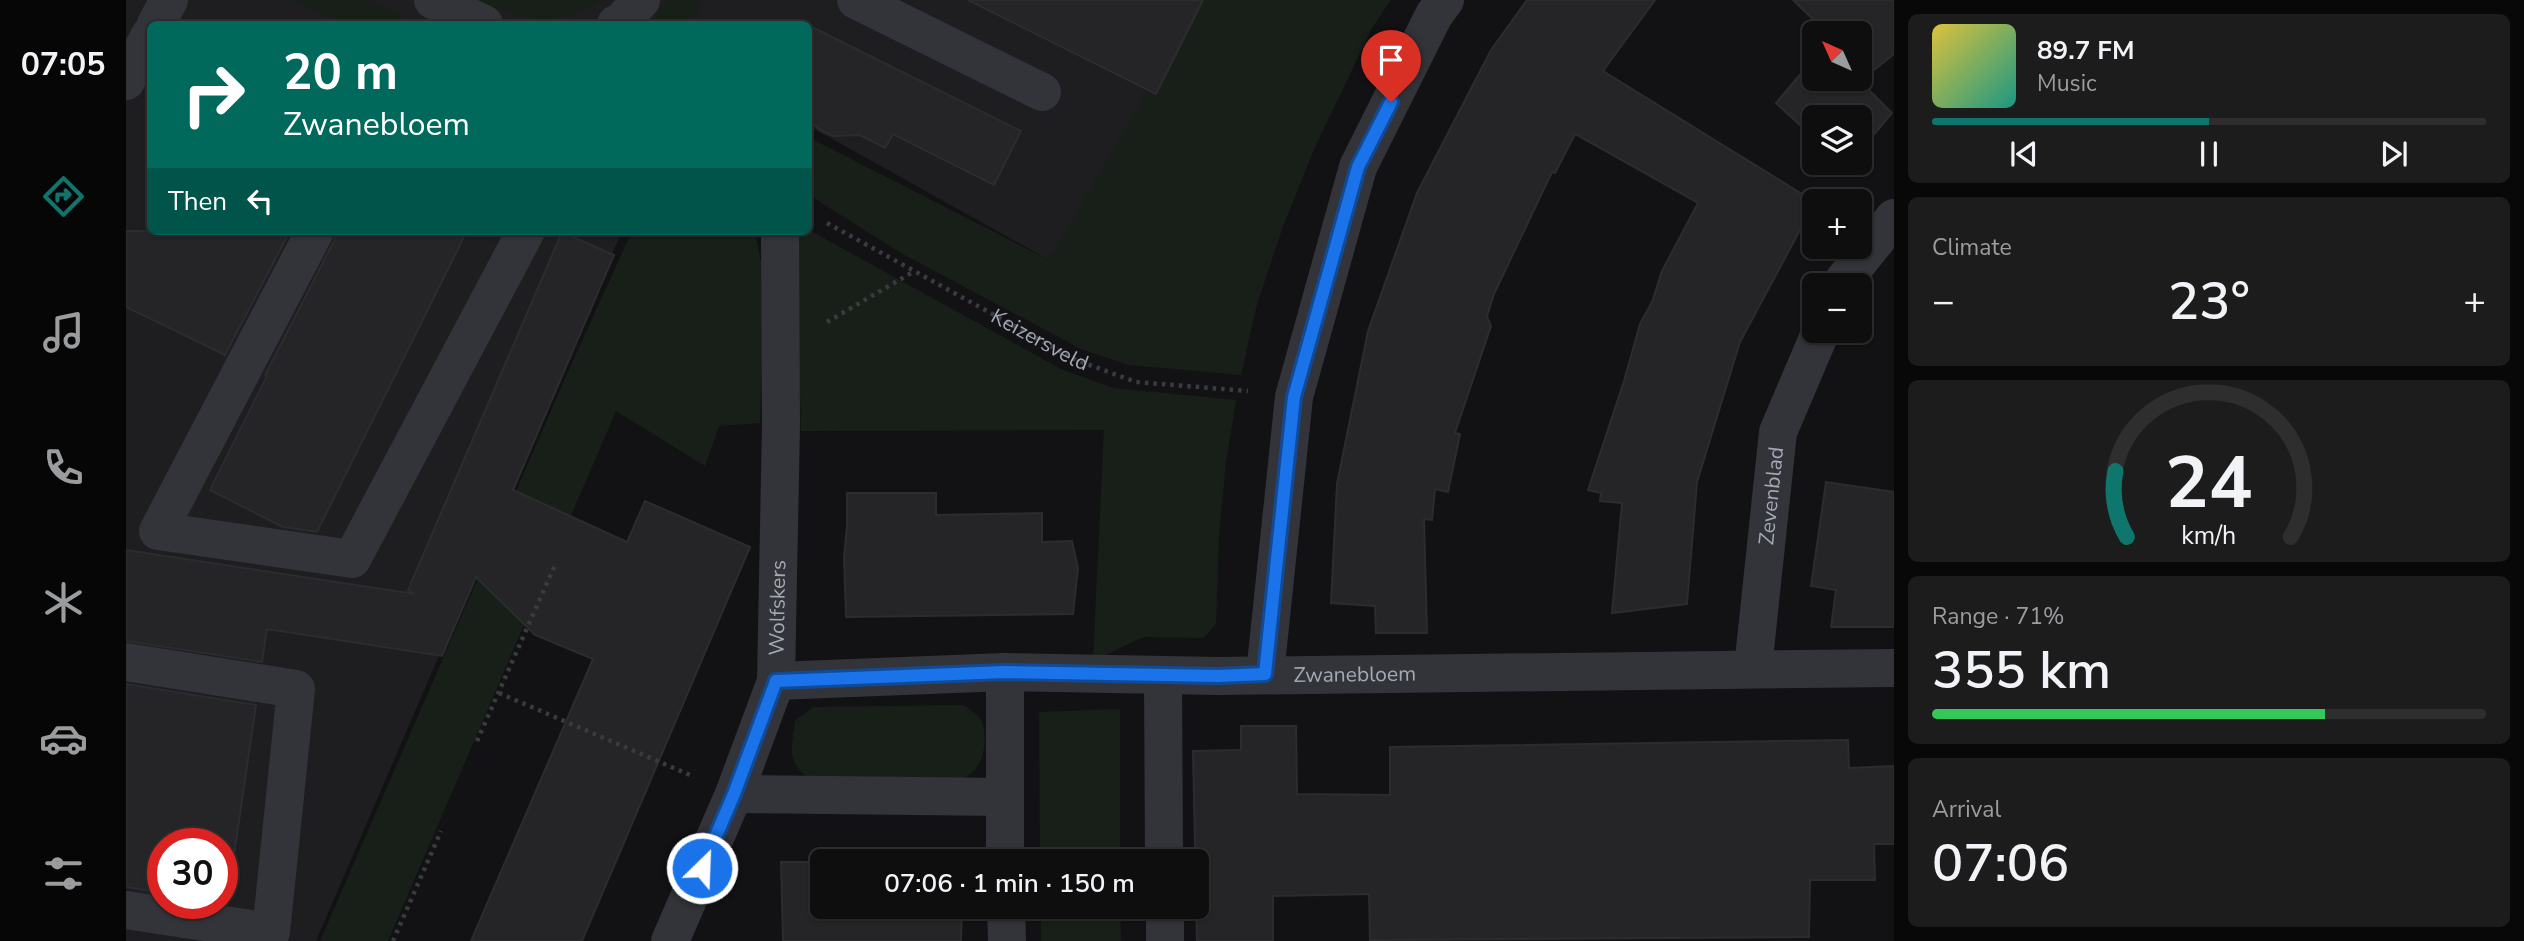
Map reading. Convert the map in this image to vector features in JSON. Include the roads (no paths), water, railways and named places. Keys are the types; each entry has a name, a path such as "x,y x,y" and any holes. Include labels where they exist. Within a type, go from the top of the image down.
{"street":[{"path":"158,21 169,0"},
{"path":"433,0 478,21"},
{"path":"622,21 640,0"},
{"path":"856,0 1042,92"},
{"path":"1265,674 1294,397 1358,167 1434,15 1445,0"},
{"path":"126,81 147,41"},
{"path":"1850,273 1894,219"},
{"path":"313,235 158,531 352,559 524,235"},
{"name":"Wolfskers","path":"670,941 734,794 776,681 781,424 780,235"},
{"name":"Zevenblad","path":"1753,668 1778,432 1816,343"},
{"path":"126,662 296,689 271,932 126,910"},
{"name":"Zwanebloem","path":"776,681 1005,672 1265,674 1894,668"},
{"path":"1005,672 1005,849"},
{"path":"1163,674 1164,849"},
{"path":"734,794 1004,797"},
{"path":"1006,919 1007,941"},
{"path":"1165,919 1165,941"}]}
